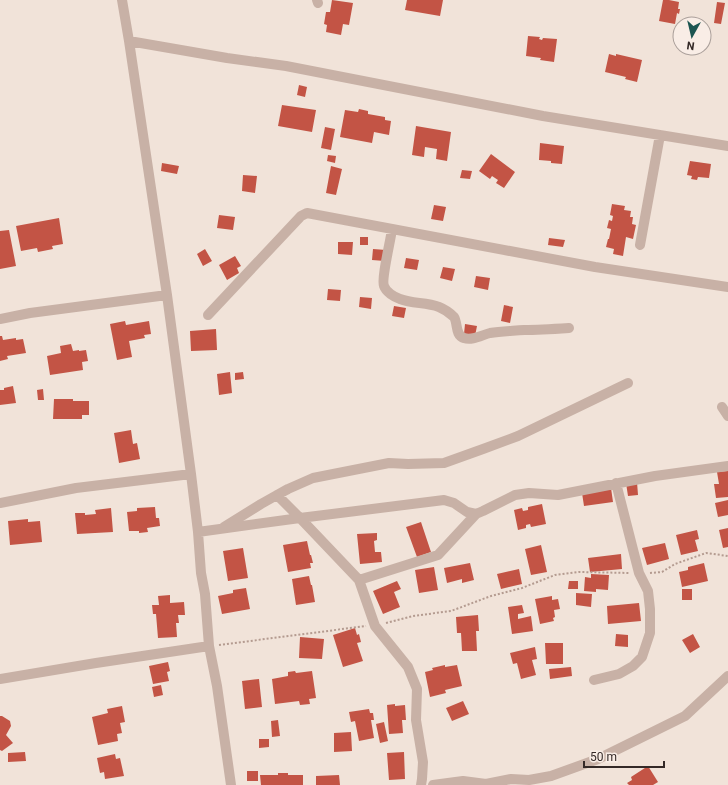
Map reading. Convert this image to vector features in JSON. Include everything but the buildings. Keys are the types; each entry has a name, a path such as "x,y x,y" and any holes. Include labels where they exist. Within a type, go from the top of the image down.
{"street":[{"path":"122,0 167,295 198,532 209,646 231,785"},
{"path":"129,41 227,58 286,66 543,116 728,146"},
{"path":"640,245 660,135"},
{"path":"208,316 301,216 307,213 587,265 728,287"},
{"path":"392,229 384,276 384,286 391,294 400,299 431,304 448,312 454,317 461,337 466,339 504,331 569,328"},
{"path":"0,319 30,313 167,295"},
{"path":"221,529 277,495 314,478 390,463 444,463 518,436 628,383"},
{"path":"359,580 438,555 476,514 515,495 529,493 558,495 655,476 728,466"},
{"path":"0,503 76,488 191,474"},
{"path":"594,680 619,674 633,666 642,657 650,633 648,591 638,573 616,483"},
{"path":"277,495 359,580 375,626 408,667 417,689 416,720 423,762 421,785"},
{"path":"198,532 444,500 454,503 467,512 476,514"},
{"path":"0,679 209,646"},
{"path":"433,785 463,781 486,784 511,779 529,780 551,776 598,759 685,716 728,676"}],"path":[{"path":"209,646 363,626 375,626 413,616 452,611 491,596 522,588 555,575 578,572 662,572 675,564 706,552 728,556"}]}
